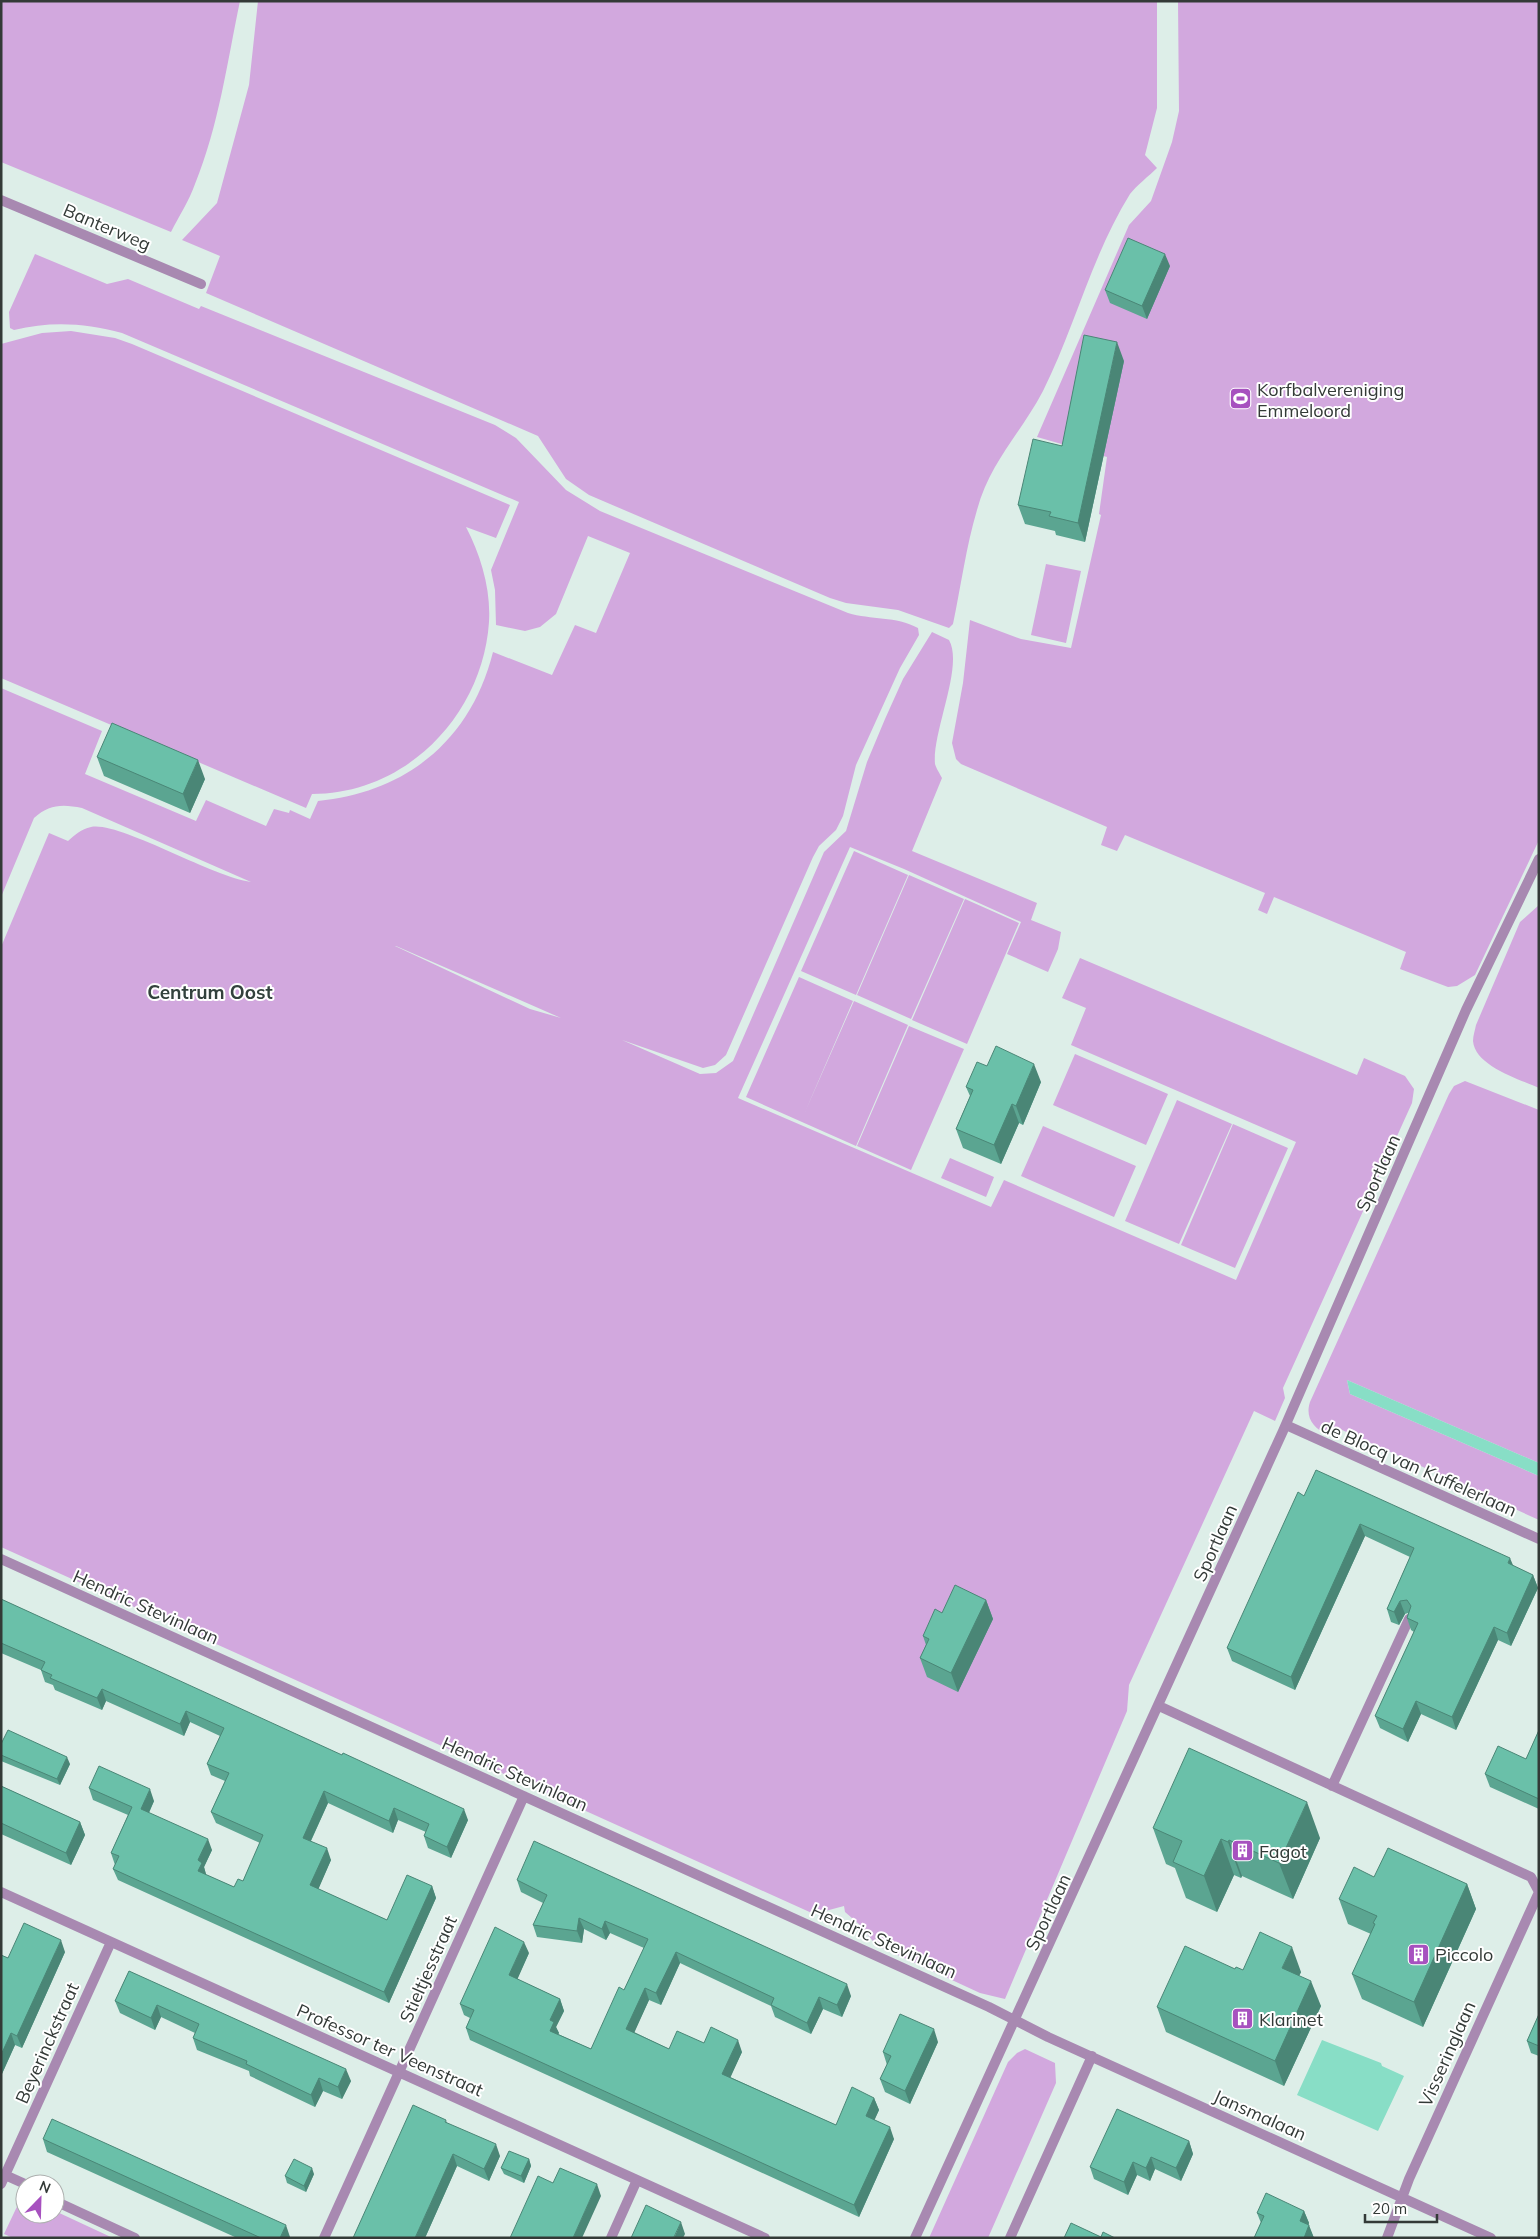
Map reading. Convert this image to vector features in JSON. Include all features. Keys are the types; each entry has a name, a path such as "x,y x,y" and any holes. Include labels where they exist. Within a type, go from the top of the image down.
{"street":[{"name":"Banterweg","path":"1,200 200,284"},
{"name":"Sportlaan","path":"915,2238 1286,1426 1466,1010 1539,859"},
{"name":"de Blocq van Kuffelerlaan","path":"1286,1426 1539,1540"},
{"name":"Hendric Stevinlaan","path":"1,1559 1015,2020"},
{"path":"1332,1786 1409,1619"},
{"name":"Visseringlaan","path":"1159,1706 1531,1877 1537,1885 1539,1892 1402,2197 1387,2238"},
{"name":"Stieltjesstraat","path":"324,2238 524,1796"},
{"name":"Professor ter Veenstraat","path":"1,1892 765,2238"},
{"name":"Beyerinckstraat","path":"3,2180 111,1942"},
{"name":"Jansmalaan","path":"1015,2020 1491,2238"},
{"path":"1010,2238 1092,2056"},
{"path":"611,2238 637,2180"},
{"path":"65,2206 134,2238"}],"shaded area":[{"path":"1,1 240,1 222,94 210,139 193,190 171,232 1,162"},
{"path":"258,1 1157,1 1157,108 1145,155 1157,168 1130,194 1117,217 1094,266 1065,342 1043,391 990,477 973,524 953,624 949,628 898,610 846,603 830,598 589,495 566,479 538,436 206,293 220,256 182,240 217,203 249,85"},
{"path":"1178,1 1539,1 1539,840 1475,975 1457,986 1448,987 1400,969 1406,952 1274,897 1267,914 1258,910 1265,893 1125,835 1117,851 1101,845 1107,827 961,764 956,759 952,743 963,683 970,620 1021,639 1071,648 1101,515 1099,514 1107,457 1037,437 1129,225 1151,201 1172,142 1179,111"},
{"path":"35,254 107,284 128,279 199,309 201,306 495,425 516,438 566,490 600,511 848,613 892,620 918,628 919,635 900,668 856,765 843,816 836,830 819,846 813,857 726,1055 715,1065 703,1068 622,1040 700,1074 716,1073 733,1061 824,852 846,831 867,762 903,679 932,632 949,640 953,651 953,666 935,751 935,764 942,778 912,851 1037,903 1031,920 1061,932 1058,949 1048,972 1007,954 1021,922 904,869 850,847 738,1098 991,1207 1004,1180 1236,1280 1296,1142 1071,1045 1086,1008 1062,998 1080,958 1357,1075 1364,1058 1405,1076 1414,1089 1412,1103 1283,1388 1285,1398 1275,1421 1254,1411 1129,1685 1127,1711 1005,1999 980,1993 876,1945 860,1925 845,1912 844,1906 814,1914 1,1547 1,947 49,833 68,841 87,828 104,827 144,840 234,878 251,882 82,808 56,806 45,810 34,818 1,897 1,688 102,731 85,774 196,821 206,800 266,826 274,809 289,813 290,810 310,819 318,801 350,796 380,786 407,773 431,756 451,735 469,711 483,683 493,652 552,675 575,625 596,633 630,553 588,536 556,614 540,627 525,631 496,625 495,590 491,570 519,502 122,333 68,324 41,325 14,330 10,328 9,312","holes":["396,946 561,1018 530,1009"]},
{"path":"71,331 115,338 132,344 510,505 496,538 466,527 476,549 487,585 489,622 484,656 472,688 455,717 434,742 408,764 379,780 347,790 312,794 306,808 1,678 1,344 42,333"},
{"path":"1046,564 1081,571 1066,643 1031,635"},
{"path":"854,851 908,875 856,995 801,971"},
{"path":"909,875 964,899 911,1019 857,995"},
{"path":"965,899 1019,923 967,1044 912,1020"},
{"path":"1539,905 1539,1088 1510,1076 1489,1064 1481,1058 1473,1041 1476,1025 1520,922"},
{"path":"799,977 853,1001 805,1112 854,1001 908,1025 856,1146 746,1097"},
{"path":"909,1026 964,1049 911,1170 857,1146"},
{"path":"1075,1054 1168,1094 1146,1145 1053,1105"},
{"path":"1465,1081 1539,1110 1539,1463 1347,1380 1350,1394 1539,1476 1539,1520 1473,1490 1461,1494 1452,1490 1447,1478 1340,1429 1327,1434 1318,1429 1309,1417 1310,1402 1449,1094 1454,1086"},
{"path":"1177,1100 1232,1124 1179,1244 1125,1221"},
{"path":"1233,1124 1288,1148 1235,1268 1181,1245"},
{"path":"1043,1126 1136,1166 1114,1217 1021,1176"},
{"path":"950,1158 994,1177 986,1197 941,1178"},
{"path":"1347,1380 1539,1463 1539,1476 1350,1394"},
{"path":"1322,2040 1381,2063 1382,2066 1404,2076 1378,2131 1297,2095"},
{"path":"1025,2049 1055,2063 1056,2083 988,2238 929,2238 1008,2062 1017,2053"},
{"path":"15,2211 15,2224 65,2224 65,2216 113,2238 13,2238 4,2234"}],"building":[{"path":"1128,238 1165,254 1142,306 1105,290"},
{"path":"1084,335 1117,342 1078,523 1049,516 1051,512 1018,505 1033,439 1062,446"},
{"path":"112,723 198,760 183,794 97,757"},
{"path":"996,1046 1034,1064 1016,1106 1012,1104 994,1145 956,1129 973,1090 966,1087 977,1062 987,1066"},
{"path":"1316,1470 1510,1558 1508,1563 1533,1575 1507,1633 1494,1627 1452,1717 1416,1701 1403,1729 1375,1716 1418,1623 1407,1618 1411,1606 1407,1600 1400,1601 1394,1612 1387,1609 1414,1548 1360,1524 1291,1677 1227,1648 1298,1492 1304,1496"},
{"path":"955,1585 986,1600 951,1673 920,1658 929,1639 923,1636 935,1609 942,1613"},
{"path":"1,1599 464,1809 447,1847 424,1836 429,1824 394,1808 389,1821 324,1791 303,1838 327,1848 310,1885 387,1920 407,1875 432,1886 384,1992 113,1869 119,1856 111,1853 132,1807 89,1788 99,1766 150,1789 141,1809 208,1839 198,1860 202,1863 198,1871 234,1887 238,1879 243,1881 263,1835 211,1812 229,1773 207,1764 224,1728 186,1711 180,1724 102,1689 97,1698 50,1678 52,1675 41,1670 45,1662 1,1643"},
{"path":"8,1730 67,1757 57,1779 1,1755 1,1744"},
{"path":"1539,1730 1539,1799 1485,1774 1498,1746 1526,1759"},
{"path":"1189,1748 1307,1802 1279,1863 1229,1840 1228,1842 1221,1839 1204,1876 1173,1862 1182,1841 1153,1828"},
{"path":"1,1786 80,1822 66,1853 1,1823"},
{"path":"534,1841 847,1984 837,2005 819,1997 807,2023 771,2005 774,1998 676,1952 656,1993 645,1988 626,2029 669,2049 677,2031 704,2043 711,2027 738,2040 722,2074 836,2125 852,2087 874,2098 866,2116 890,2127 854,2205 466,2028 474,2010 460,2004 495,1927 524,1942 509,1975 560,1999 550,2020 554,2022 550,2031 591,2049 619,1987 624,1990 648,1939 605,1921 602,1929 579,1918 577,1931 533,1925 547,1895 517,1880"},
{"name":"Piccolo","path":"1388,1848 1467,1884 1414,2002 1352,1974 1377,1916 1339,1899 1354,1867 1374,1877"},
{"path":"24,1923 61,1940 17,2036 11,2033 1,2055 1,1955 8,1958"},
{"name":"Klarinet","path":"1260,1932 1292,1947 1282,1968 1311,1981 1275,2061 1157,2007 1185,1946 1235,1969 1236,1967 1243,1970"},
{"path":"129,1971 346,2069 338,2087 319,2078 311,2095 246,2064 247,2061 193,2038 199,2024 157,2005 151,2018 115,2001"},
{"path":"900,2014 934,2029 905,2091 880,2079 891,2056 883,2052"},
{"path":"1539,2014 1539,2046 1527,2041"},
{"path":"413,2105 446,2120 445,2122 496,2144 484,2169 453,2154 415,2238 353,2238"},
{"path":"1117,2109 1189,2141 1176,2168 1151,2157 1146,2168 1133,2162 1124,2182 1090,2167"},
{"path":"52,2119 286,2225 280,2238 261,2238 43,2139"},
{"path":"509,2151 529,2159 521,2176 501,2168"},
{"path":"294,2159 312,2168 304,2186 285,2176"},
{"path":"560,2168 597,2184 573,2238 510,2238 538,2176 553,2183"},
{"path":"1266,2193 1304,2211 1300,2221 1309,2225 1304,2238 1254,2238 1264,2216 1257,2213"},
{"path":"646,2205 681,2222 675,2238 631,2238"},
{"path":"1071,2223 1101,2237 1103,2232 1115,2238 1064,2238"}],"place":[{"name":"Korfbalvereniging Emmeloord","path":"1241,399"},
{"name":"Fagot","path":"1243,1851"},
{"name":"Piccolo","path":"1419,1954"},
{"name":"Klarinet","path":"1243,2019"}],"district":[{"name":"Centrum Oost","path":"210,992"}]}
